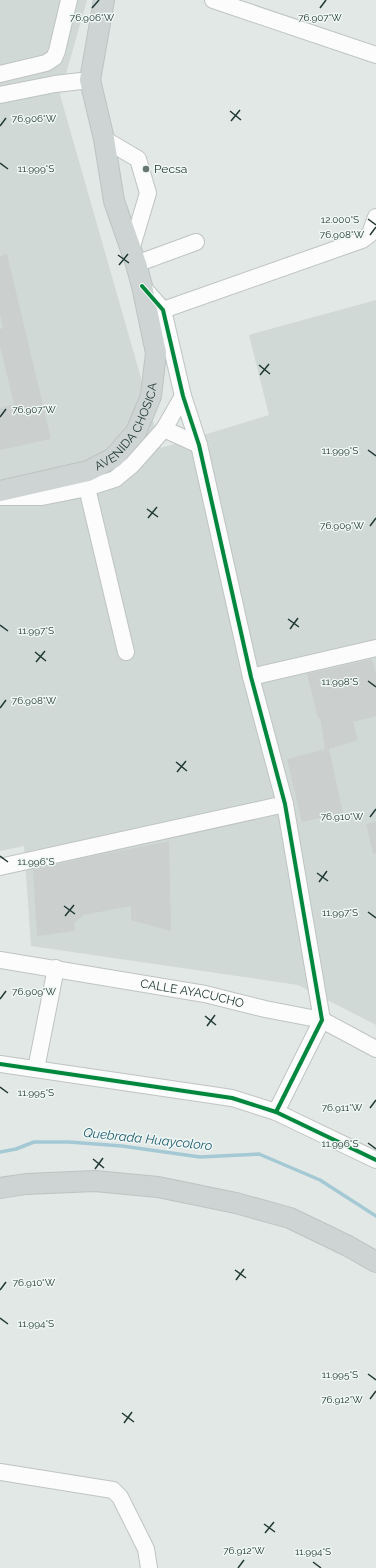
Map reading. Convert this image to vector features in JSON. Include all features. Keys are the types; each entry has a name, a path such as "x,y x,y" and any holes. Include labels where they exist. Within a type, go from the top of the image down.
{"main road":[{"path":"90,80 104,0"},
{"name":"AVENIDA CHOSICA","path":"0,491 88,470 113,458 136,432 151,396 156,353 142,286 114,201 104,140 90,80"},
{"path":"0,1188 26,1184 95,1181 158,1187 205,1196 290,1218 348,1246 376,1262"}],"street":[{"path":"0,74 46,63 54,58 69,0"},
{"path":"213,0 376,55"},
{"path":"0,95 55,84 90,80"},
{"path":"104,140 138,159 148,194 133,257 196,242"},
{"path":"163,310 362,240 370,234 376,217"},
{"path":"142,286 163,310 183,396 199,445 251,677 285,804 322,1020 276,1112"},
{"path":"0,497 42,497 87,488 115,480 132,465 164,429 183,396"},
{"path":"164,429 199,445"},
{"path":"87,488 126,652"},
{"path":"251,677 376,648"},
{"path":"0,867 285,804"},
{"name":"CALLE AYACUCHO","path":"0,960 56,968 135,984 205,994 265,1009 322,1020 376,1049"},
{"path":"36,1069 56,968"},
{"path":"0,1064 232,1098 276,1112 376,1160"},
{"path":"0,1472 113,1490 120,1497 146,1549 149,1568"}],"shaded area":[{"path":"0,0 87,0 60,95 161,448 269,415 249,335 376,300 376,1025 298,985 31,946 24,846 0,851"}],"building":[{"path":"7,254 51,439 0,450 0,408 14,404 0,346 0,329 3,328 0,314 0,256"},
{"path":"372,659 376,673 376,716 353,722 358,740 329,749 343,813 302,822 287,759 325,749 320,717 318,718 307,674"},
{"path":"376,822 376,853 373,853 366,824"},
{"path":"169,841 171,931 131,920 131,906 84,915 74,923 75,931 37,936 33,870 88,857"}],"waterway":[{"name":"Quebrada Huaycoloro","path":"0,1152 16,1149 34,1142 69,1142 122,1146 200,1157 259,1154 320,1180 376,1216"}],"cycle path":[{"path":"142,286 163,310 183,396 199,445 251,677 285,804 322,1020 276,1112"},
{"path":"0,1064 232,1098 276,1112 376,1160"}],"place":[{"name":"Pecsa","path":"146,169"}]}
